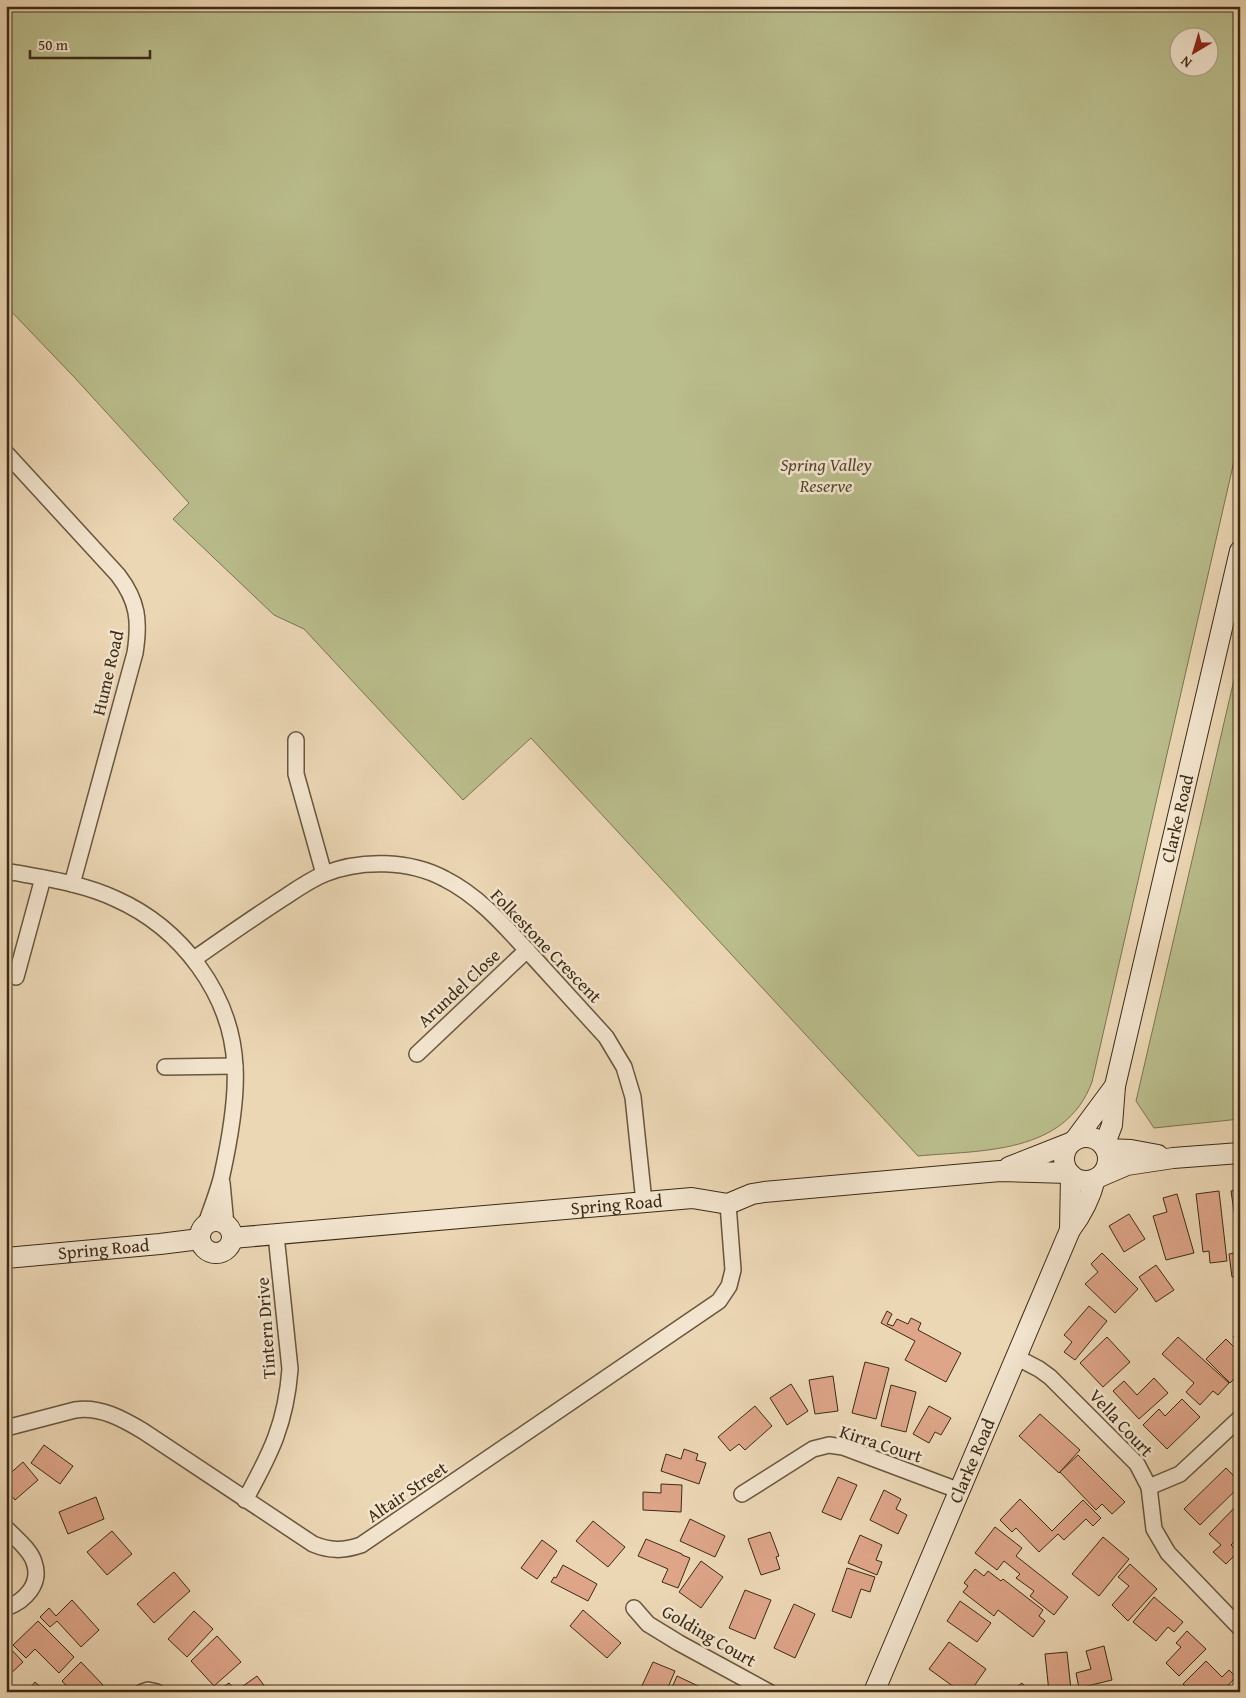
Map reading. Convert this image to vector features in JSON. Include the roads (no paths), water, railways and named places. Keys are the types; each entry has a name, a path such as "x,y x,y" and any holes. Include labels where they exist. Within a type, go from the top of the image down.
{"main road":[{"name":"Clarke Road","path":"1105,1147 1112,1125 1115,1086 1240,551"},
{"name":"Clarke Road","path":"1073,1141 1115,1086"},
{"path":"1000,1171 1081,1137 1094,1138 1105,1147 1173,1158"},
{"path":"1073,1141 1065,1152 1066,1168 1070,1174 1082,1181 1097,1178 1127,1165 1173,1158 1240,1153"},
{"path":"1097,1178 1108,1165 1105,1147"},
{"path":"728,1204 752,1194 764,1192 1000,1171 1070,1174"},
{"name":"Clarke Road","path":"1070,1174 1070,1230"},
{"name":"Clarke Road","path":"874,1692 1070,1230 1083,1213 1097,1178"},
{"name":"Spring Road","path":"229,1231 276,1235 692,1198 728,1204"},
{"path":"217,1222 229,1231 229,1248 220,1253 214,1253 205,1248 203,1232 209,1223 217,1222"},
{"name":"Spring Road","path":"6,1258 160,1244 203,1232"}],"street":[{"name":"Hume Road","path":"6,454 118,575 129,591 137,612 138,626 135,653 72,884"},
{"path":"296,740 296,774 324,874"},
{"name":"Folkestone Crescent","path":"194,959 268,908 324,874 351,867 382,864 404,865 445,878 498,920 606,1037 624,1067 633,1097 644,1202"},
{"path":"6,871 72,884 110,896 144,914 166,930 194,959 205,975 221,1006 234,1050 235,1092 222,1176 203,1232"},
{"path":"16,977 43,878"},
{"name":"Arundel Close","path":"417,1054 527,950"},
{"path":"164,1067 235,1066"},
{"path":"222,1176 229,1231"},
{"name":"Altair Street","path":"6,1428 76,1410 84,1409 104,1412 144,1430 245,1500 313,1544 324,1549 333,1550 351,1548 370,1540 719,1301 729,1286 733,1270 728,1204"},
{"name":"Tintern Drive","path":"245,1500 277,1436 285,1411 289,1387 290,1370 276,1235"},
{"name":"Vella Court","path":"1016,1357 1050,1377 1137,1464 1150,1487 1154,1529 1168,1553 1240,1628"},
{"path":"1150,1487 1180,1474 1240,1418"},
{"name":"Kirra Court","path":"742,1494 813,1449 829,1445 843,1447 960,1491"},
{"path":"6,1528 28,1551 34,1563 36,1580 32,1590 18,1603 6,1608"},
{"name":"Golding Court","path":"634,1608 648,1624 769,1692"}],"park label":[{"name":"Spring Valley Reserve","path":"826,475"}]}
